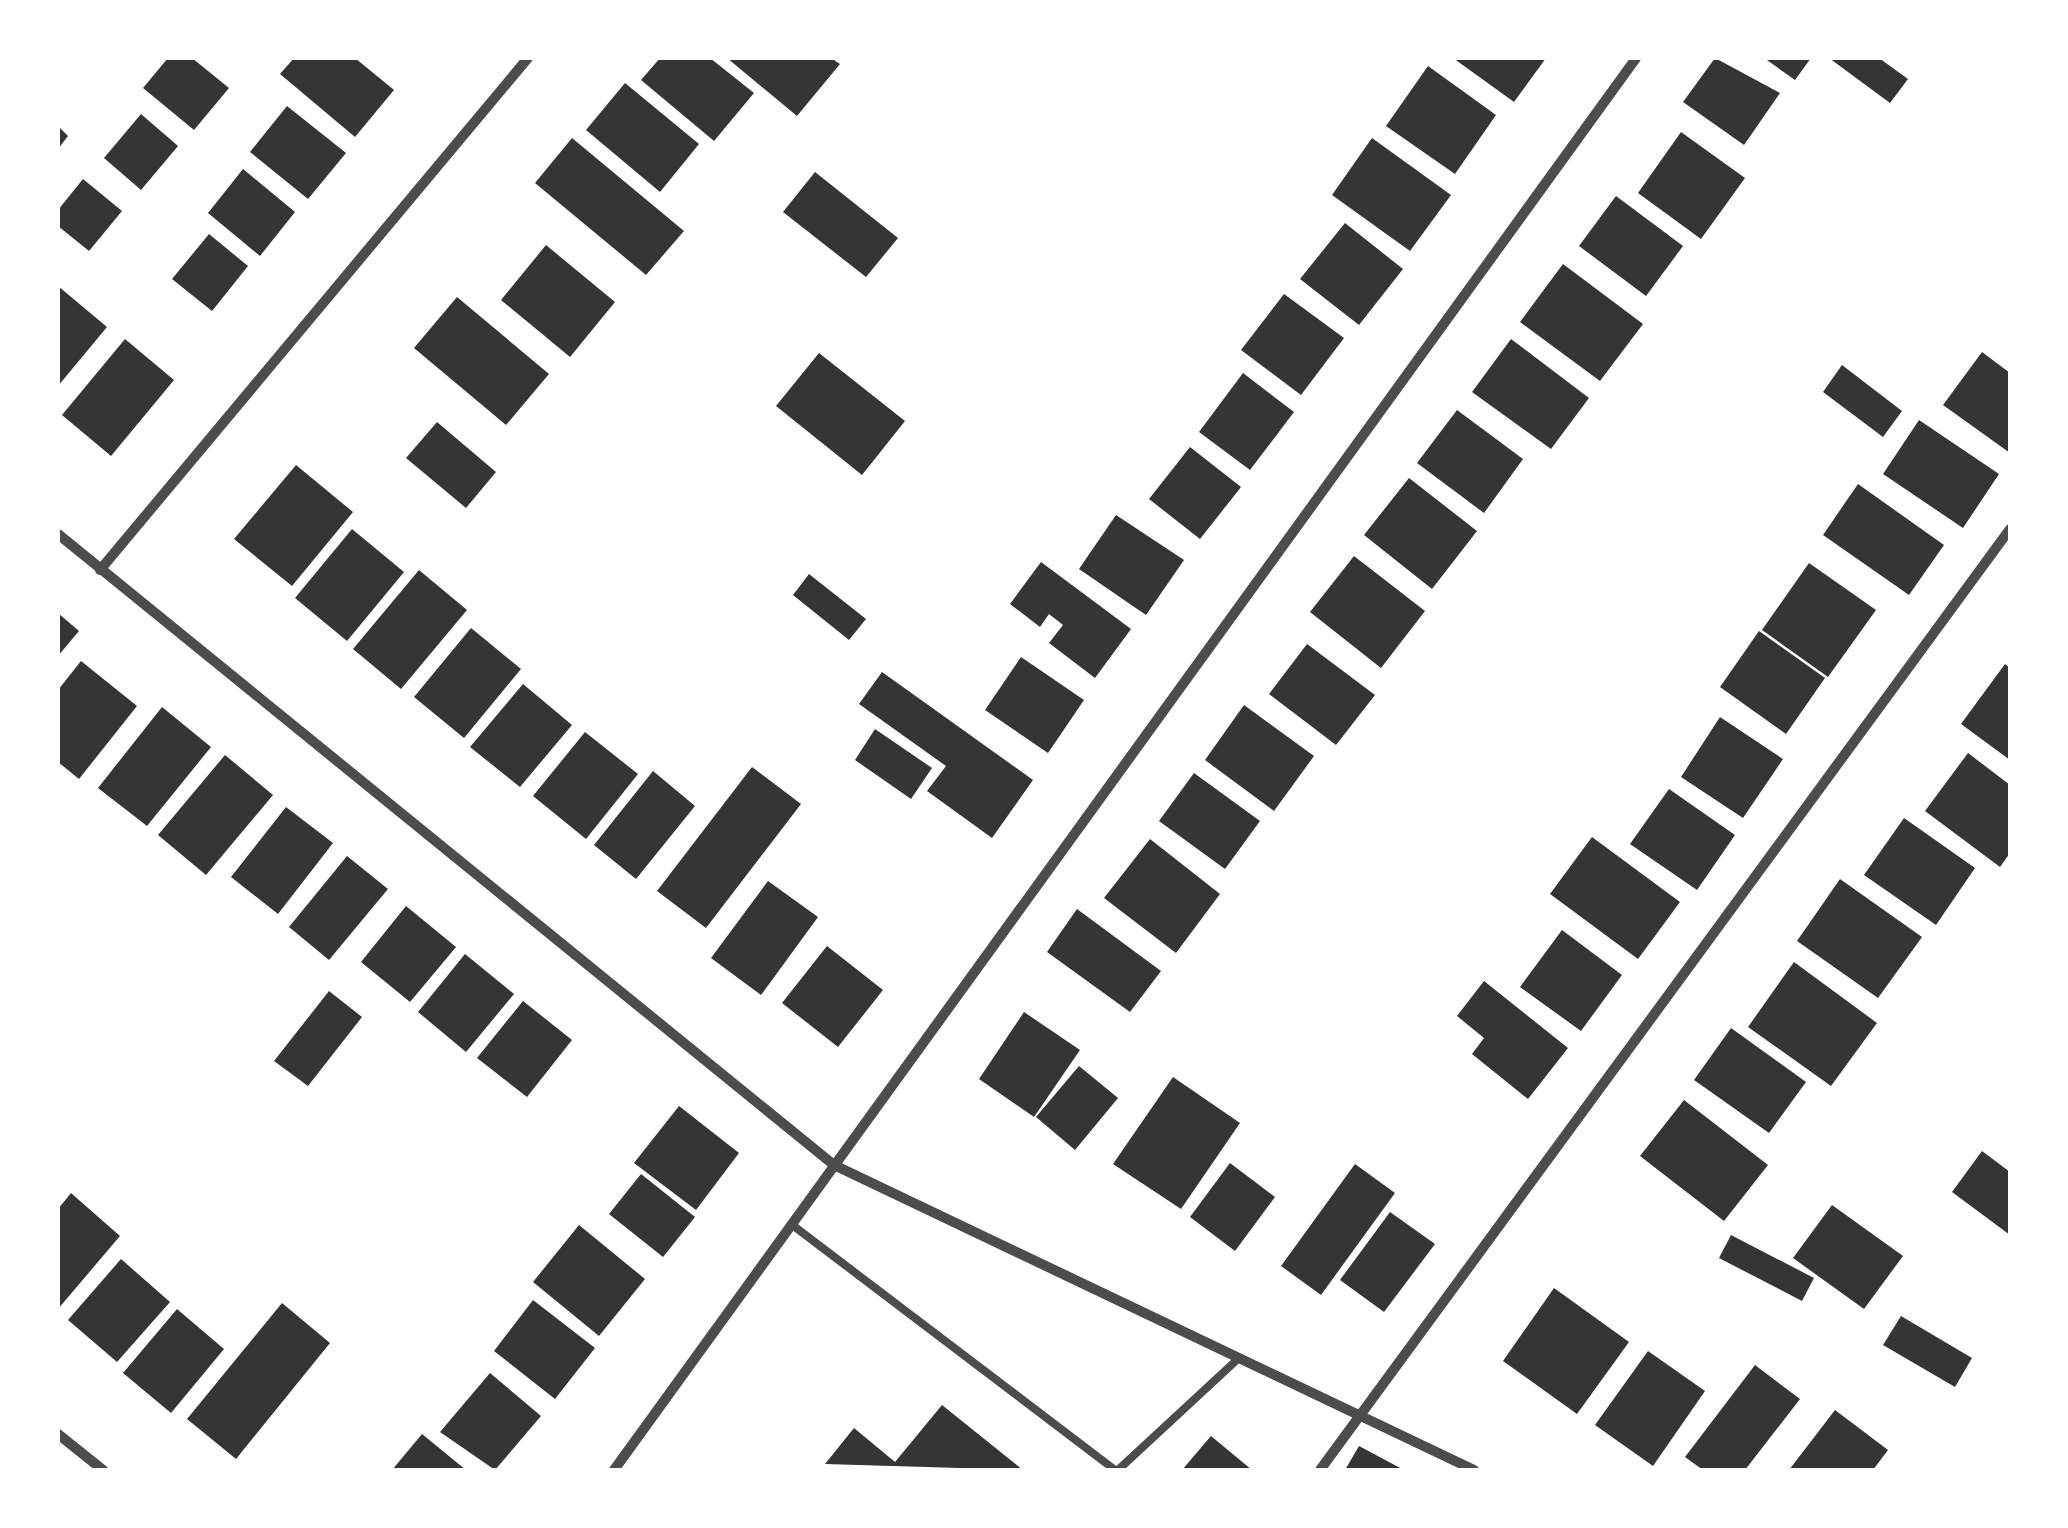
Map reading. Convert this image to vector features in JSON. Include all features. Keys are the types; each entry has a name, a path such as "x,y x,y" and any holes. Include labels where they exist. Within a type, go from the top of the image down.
{"street":[{"path":"100,570 528,58"},
{"path":"614,1470 1636,58"},
{"path":"1320,1470 2010,529"},
{"path":"58,534 834,1165 1474,1470"},
{"path":"58,1434 103,1470"}],"lane":[{"path":"791,1224 1117,1470 1241,1356"}],"building":[{"path":"168,58 192,58 229,88 194,130 143,88"},
{"path":"294,58 355,58 394,90 355,137 280,74"},
{"path":"660,58 710,58 754,93 714,141 641,80"},
{"path":"727,58 831,58 840,64 797,116"},
{"path":"1453,58 1546,58 1514,102"},
{"path":"1715,58 1780,93 1744,145 1683,102"},
{"path":"1764,58 1811,58 1795,80"},
{"path":"1829,58 1879,58 1908,79 1890,103"},
{"path":"1428,66 1496,115 1455,174 1386,126"},
{"path":"625,83 699,144 660,192 586,130"},
{"path":"287,106 346,153 308,199 250,152"},
{"path":"141,114 178,146 141,190 104,158"},
{"path":"58,126 68,136 58,149"},
{"path":"1681,132 1745,178 1701,239 1638,193"},
{"path":"572,138 684,231 646,275 535,183"},
{"path":"1372,138 1451,195 1410,251 1332,195"},
{"path":"243,169 295,212 260,256 208,213"},
{"path":"815,172 898,238 866,277 783,212"},
{"path":"83,179 122,211 89,251 58,226 58,210"},
{"path":"1616,196 1683,246 1646,296 1579,246"},
{"path":"1345,223 1403,269 1359,325 1300,279"},
{"path":"209,234 248,266 212,311 172,279"},
{"path":"546,245 615,302 570,357 501,300"},
{"path":"1563,264 1643,324 1600,381 1520,322"},
{"path":"58,286 107,327 58,386"},
{"path":"1284,294 1344,338 1301,395 1241,350"},
{"path":"457,297 549,374 506,425 414,348"},
{"path":"125,339 174,380 111,456 62,415"},
{"path":"1511,339 1589,398 1551,449 1472,392"},
{"path":"1982,352 2010,373 2010,453 1943,405"},
{"path":"819,353 905,421 862,475 776,406"},
{"path":"1842,365 1902,411 1883,437 1823,392"},
{"path":"1243,373 1294,412 1250,470 1199,432"},
{"path":"1457,410 1523,459 1484,513 1417,463"},
{"path":"1919,420 1999,474 1963,528 1883,474"},
{"path":"437,422 496,472 466,508 406,458"},
{"path":"1190,447 1241,487 1200,539 1149,499"},
{"path":"296,465 353,512 292,586 234,539"},
{"path":"1409,478 1477,531 1432,589 1364,535"},
{"path":"1858,484 1944,545 1909,595 1823,535"},
{"path":"1116,515 1184,560 1146,615 1079,569"},
{"path":"352,529 404,572 347,641 295,598"},
{"path":"1354,556 1425,611 1381,668 1310,612"},
{"path":"1041,562 1131,629 1095,678 1049,643 1063,625 1049,614 1040,627 1010,604"},
{"path":"1809,563 1876,610 1828,677 1762,630"},
{"path":"419,570 467,610 401,689 353,649"},
{"path":"809,574 866,619 849,640 793,595"},
{"path":"58,613 79,631 58,656"},
{"path":"471,628 521,669 464,738 414,697"},
{"path":"1759,631 1825,678 1786,734 1720,687"},
{"path":"1307,644 1375,695 1336,745 1269,694"},
{"path":"1021,657 1084,700 1048,753 985,710"},
{"path":"81,661 137,706 79,779 58,762 58,690"},
{"path":"2005,664 2010,668 2010,760 1961,724"},
{"path":"882,672 1033,780 992,838 927,791 946,766 859,704"},
{"path":"523,684 572,725 520,787 470,747"},
{"path":"1244,705 1314,756 1274,811 1205,760"},
{"path":"162,707 211,747 147,826 98,788"},
{"path":"1720,717 1783,759 1743,818 1681,777"},
{"path":"875,729 932,768 911,799 855,760"},
{"path":"585,732 638,774 586,839 533,796"},
{"path":"1968,753 2010,785 2010,853 2000,867 1925,811"},
{"path":"225,755 273,795 206,875 158,835"},
{"path":"752,767 801,804 706,928 657,891"},
{"path":"653,771 695,806 636,879 594,845"},
{"path":"1194,773 1260,821 1225,869 1159,821"},
{"path":"1669,789 1735,835 1697,890 1630,844"},
{"path":"286,807 333,843 278,914 231,877"},
{"path":"1904,818 1975,868 1936,925 1864,875"},
{"path":"1592,837 1680,902 1638,959 1550,894"},
{"path":"1150,839 1220,894 1176,953 1104,898"},
{"path":"347,856 388,889 329,960 289,927"},
{"path":"1840,879 1922,937 1878,998 1797,941"},
{"path":"768,881 818,917 761,995 711,958"},
{"path":"406,906 456,947 410,1002 361,962"},
{"path":"1077,909 1161,971 1130,1012 1047,952"},
{"path":"1562,930 1622,975 1581,1031 1520,987"},
{"path":"827,946 883,990 838,1047 782,1003"},
{"path":"465,954 514,994 466,1052 418,1012"},
{"path":"1794,962 1877,1023 1831,1086 1748,1027"},
{"path":"1484,981 1568,1048 1528,1099 1472,1054 1484,1038 1457,1016"},
{"path":"329,991 362,1017 308,1086 274,1061"},
{"path":"523,1001 572,1040 527,1097 477,1058"},
{"path":"1024,1012 1080,1050 1034,1117 979,1079"},
{"path":"1731,1028 1806,1082 1769,1133 1694,1080"},
{"path":"1079,1066 1118,1098 1075,1150 1036,1117"},
{"path":"1173,1077 1240,1123 1181,1209 1113,1164"},
{"path":"1684,1100 1768,1165 1724,1221 1640,1156"},
{"path":"679,1106 739,1153 696,1210 634,1163"},
{"path":"1982,1151 2010,1172 2010,1235 1952,1192"},
{"path":"1230,1163 1275,1197 1235,1251 1190,1217"},
{"path":"1355,1164 1395,1193 1321,1295 1281,1266"},
{"path":"641,1174 695,1217 663,1257 609,1214"},
{"path":"71,1193 120,1236 58,1309 58,1209"},
{"path":"1832,1205 1903,1256 1864,1309 1793,1258"},
{"path":"1390,1212 1435,1244 1384,1312 1340,1280"},
{"path":"579,1225 645,1279 599,1336 533,1282"},
{"path":"1731,1235 1814,1278 1802,1301 1719,1258"},
{"path":"121,1259 170,1302 117,1362 68,1320"},
{"path":"1554,1288 1629,1342 1577,1414 1503,1361"},
{"path":"533,1300 595,1348 555,1399 494,1351"},
{"path":"282,1303 330,1343 236,1459 187,1419"},
{"path":"177,1309 224,1349 171,1413 123,1373"},
{"path":"1901,1316 1972,1358 1955,1387 1883,1345"},
{"path":"1648,1351 1705,1391 1653,1466 1595,1425"},
{"path":"1755,1365 1800,1399 1745,1470 1703,1470 1685,1457"},
{"path":"490,1373 541,1416 495,1470 440,1432"},
{"path":"942,1405 1023,1470 825,1464 854,1428 895,1462"},
{"path":"1835,1410 1888,1450 1873,1470 1789,1470"},
{"path":"422,1434 466,1470 392,1470"},
{"path":"1211,1436 1252,1470 1182,1470"},
{"path":"1359,1446 1404,1470 1345,1470"}]}
